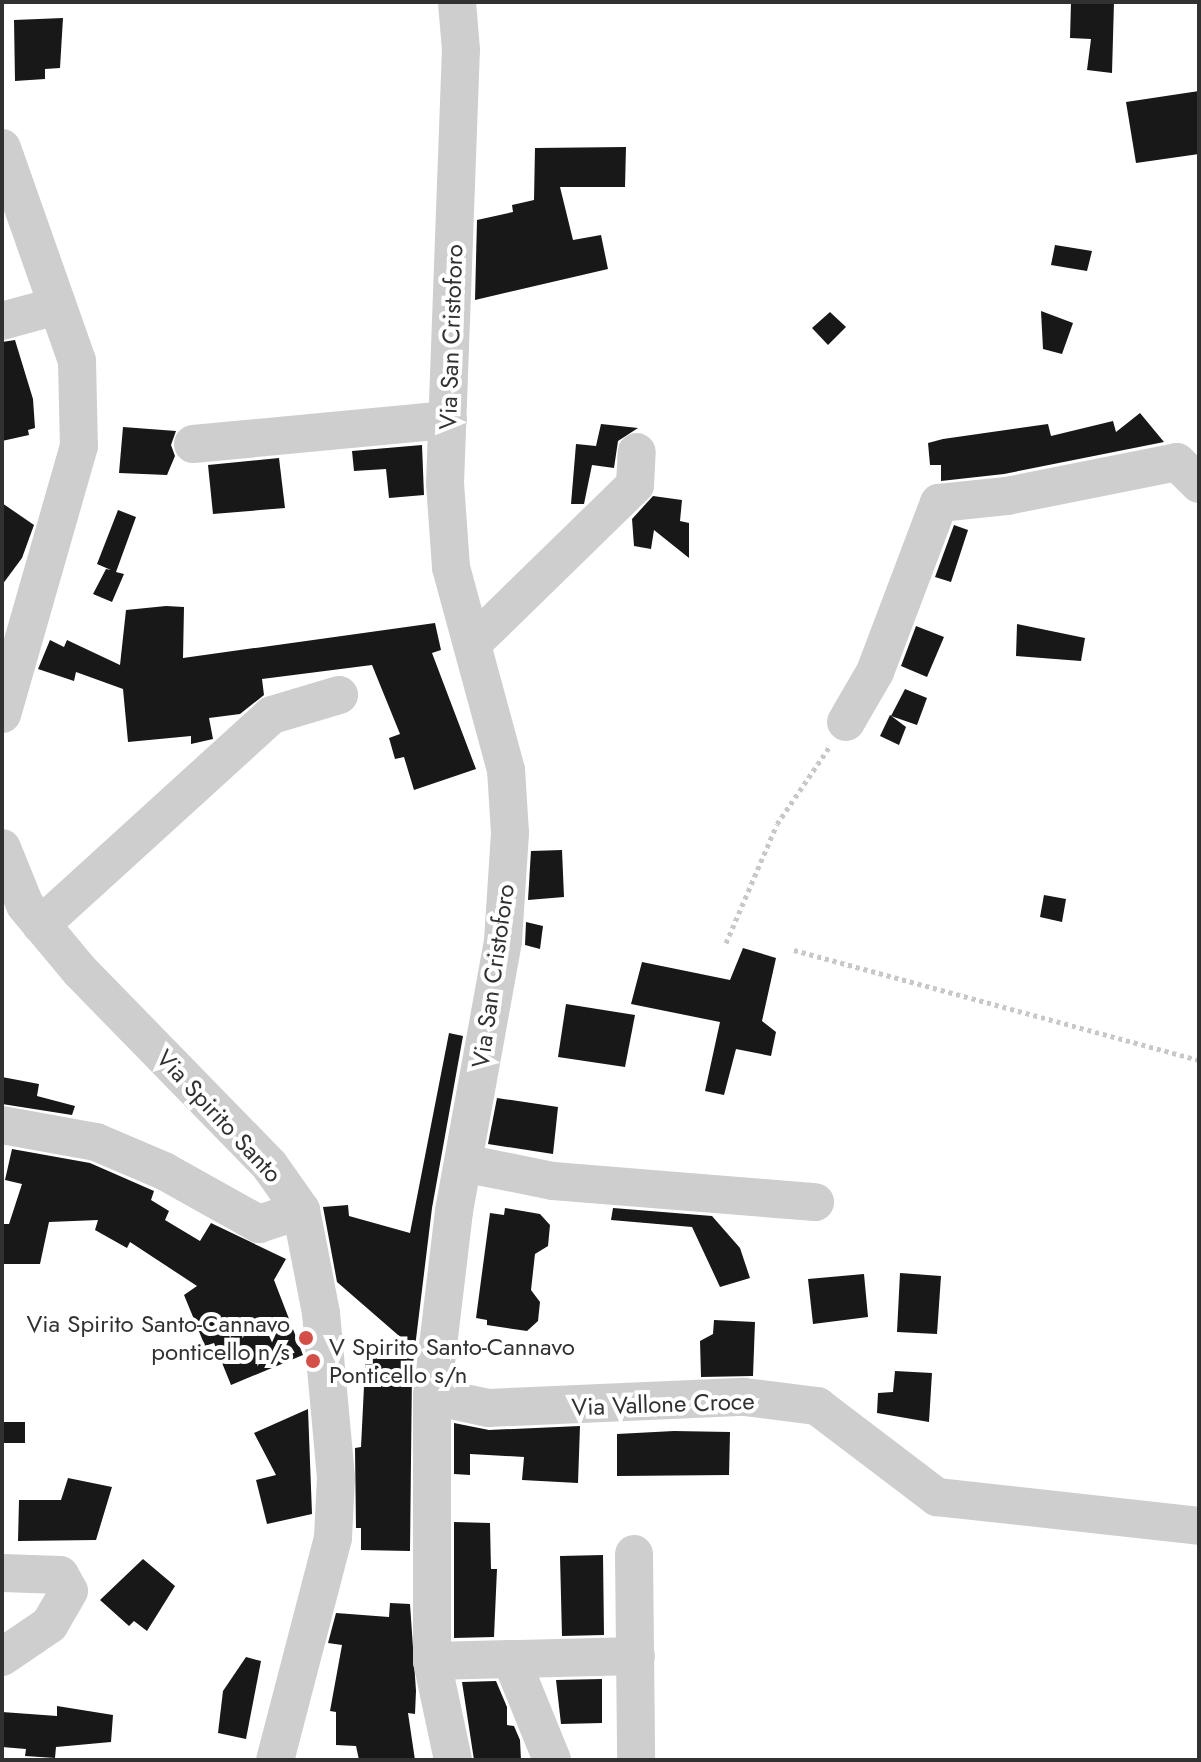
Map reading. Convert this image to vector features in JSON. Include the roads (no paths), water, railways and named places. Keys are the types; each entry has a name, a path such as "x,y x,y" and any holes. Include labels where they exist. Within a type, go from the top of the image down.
{"street":[{"name":"Via San Cristoforo","path":"453,1760 432,1661 432,1396 463,1163 503,941 510,833 506,770 451,567 448,420 461,50 457,2"},
{"path":"2,148 77,361 79,446 8,668 2,714"},
{"path":"2,321 57,306"},
{"path":"193,444 448,420"},
{"path":"472,644 635,485 637,452"},
{"path":"846,722 875,672 939,503 1007,496 1177,462 1199,484"},
{"path":"41,925 272,715 339,695"},
{"name":"Via Spirito Santo","path":"2,848 25,905 41,925 270,1166 301,1210 321,1313 336,1478 333,1538 275,1760"},
{"path":"2,1125 96,1142 164,1171 259,1224 301,1210"},
{"path":"463,1163 553,1181 815,1202"},
{"name":"Via Vallone Croce","path":"432,1396 488,1408 744,1397 817,1406 937,1497 1199,1526"},
{"path":"634,1554 636,1760"},
{"path":"2,1573 60,1575 69,1591 49,1625 2,1657"},
{"path":"432,1661 636,1656"},
{"path":"511,1659 552,1760"}],"place":[{"name":"Via Spirito Santo-Cannavo ponticello n/s","path":"306,1338"},
{"name":"V Spirito Santo-Cannavo Ponticello s/n","path":"313,1361"}]}
